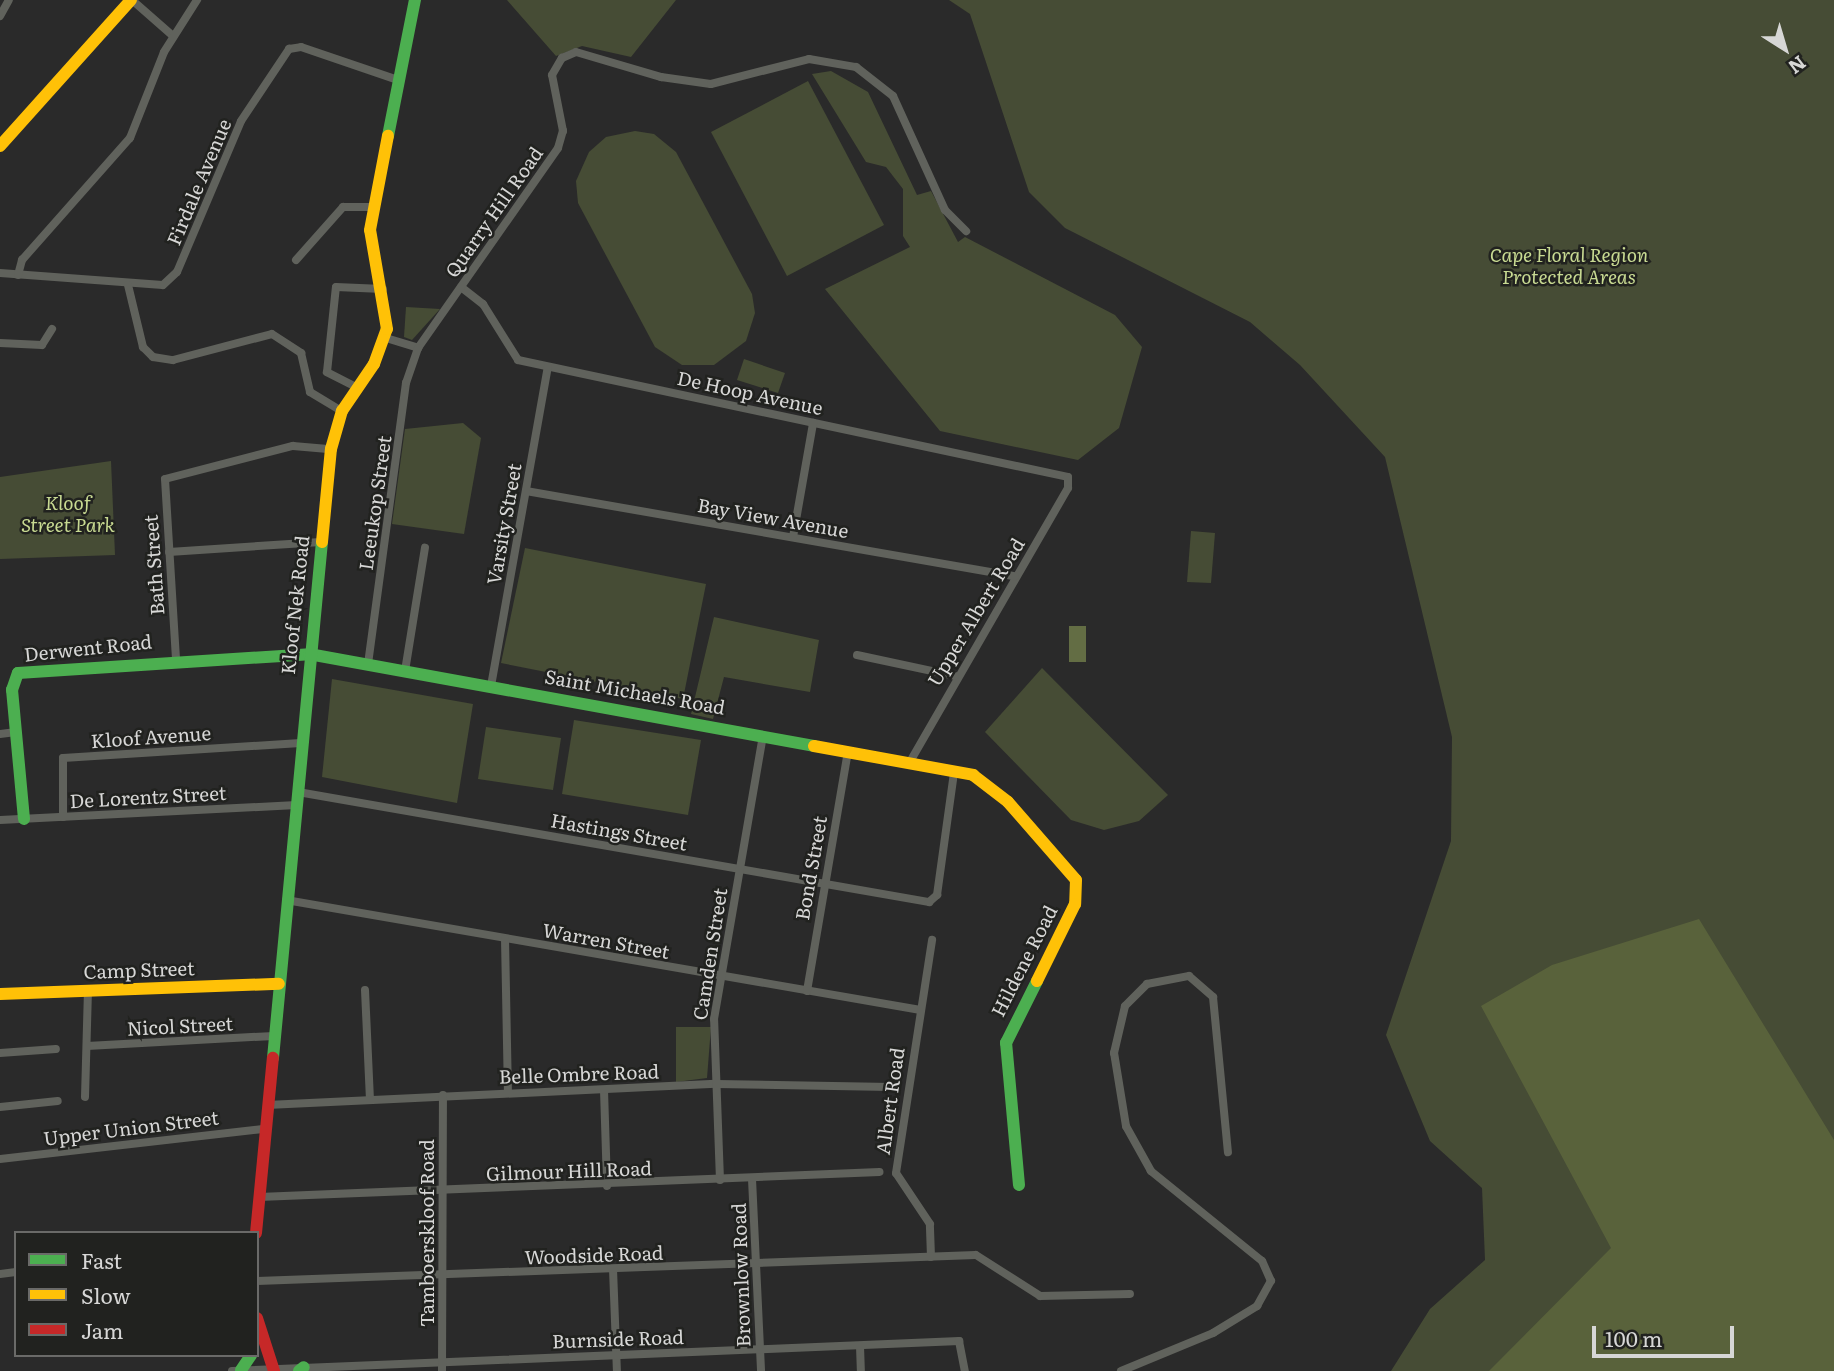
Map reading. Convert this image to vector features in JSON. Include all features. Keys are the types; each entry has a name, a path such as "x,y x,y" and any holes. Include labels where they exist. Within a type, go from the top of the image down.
{"street":[{"path":"0,16 9,0"},
{"path":"0,146 131,0 173,36"},
{"path":"18,275 22,260 130,138 173,36 197,0"},
{"path":"415,0 373,207 371,250 383,289 386,338 418,348"},
{"name":"Firdale Avenue","path":"0,273 157,287 174,277 241,121 289,49 301,47 398,79"},
{"name":"Quarry Hill Road","path":"418,348 561,142 551,82 557,63 576,52 661,77 710,84 808,60 856,67 900,106 945,209 966,231"},
{"path":"296,260 342,207 373,207"},
{"path":"128,285 143,347 153,357 168,361 272,334 301,353 310,392 342,411"},
{"path":"358,388 327,372 336,287 383,289"},
{"name":"De Hoop Avenue","path":"461,287 483,304 512,356 548,367 1068,477"},
{"path":"0,343 42,345 52,329"},
{"name":"Kloof Nek Road","path":"256,1231 286,900 298,799 309,654 331,449 342,411 386,338"},
{"name":"Leeukop Street","path":"369,664 406,383 418,348"},
{"name":"Varsity Street","path":"491,686 548,367"},
{"path":"793,537 813,423"},
{"name":"Bath Street","path":"176,659 163,487 173,474 293,446 331,449"},
{"name":"Upper Albert Road","path":"909,763 955,676 1068,488 1068,477"},
{"name":"Bay View Avenue","path":"526,491 1015,576"},
{"path":"169,552 321,542"},
{"path":"405,671 425,548"},
{"name":"Saint Michaels Road","path":"309,654 954,772"},
{"name":"Derwent Road","path":"24,819 12,683 21,671 176,659 309,654"},
{"path":"856,655 955,676"},
{"path":"0,734 16,732"},
{"name":"Camden Street","path":"720,1180 714,1019 763,735"},
{"name":"Kloof Avenue","path":"63,817 62,758 301,743"},
{"name":"Bond Street","path":"807,991 848,751"},
{"name":"Hastings Street","path":"298,799 934,900 954,772"},
{"name":"Hildene Road","path":"954,772 994,788 1076,880 1075,904 1006,1043 1019,1185"},
{"name":"De Lorentz Street","path":"0,820 298,799"},
{"name":"Warren Street","path":"286,900 922,1010"},
{"path":"505,939 508,1093"},
{"name":"Albert Road","path":"931,1257 930,1224 896,1174 932,940"},
{"path":"1121,1371 1201,1340 1257,1306 1270,1287 1262,1261 1151,1171 1126,1126 1114,1059 1120,1018 1136,991 1156,980 1194,978 1215,1002 1228,1152"},
{"name":"Camp Street","path":"0,994 279,984"},
{"path":"365,990 370,1099"},
{"path":"85,1097 88,991"},
{"name":"Nicol Street","path":"87,1046 274,1037"},
{"path":"0,1053 56,1049"},
{"name":"Belle Ombre Road","path":"267,1105 716,1084 891,1087"},
{"path":"604,1090 607,1186"},
{"name":"Tamboerskloof Road","path":"442,1366 443,1095"},
{"path":"0,1107 58,1101"},
{"name":"Upper Union Street","path":"0,1159 265,1129"},
{"name":"Gilmour Hill Road","path":"259,1197 607,1186 879,1172"},
{"name":"Brownlow Road","path":"752,1179 761,1371"},
{"name":"Woodside Road","path":"259,1281 983,1255 1040,1296 1130,1294"},
{"path":"614,1269 617,1371"},
{"path":"232,1371 273,1370 259,1324"},
{"name":"Burnside Road","path":"273,1370 442,1366 616,1355 963,1343 965,1371"},
{"path":"860,1346 861,1371"}],"green space":[{"path":"507,0 676,0 631,57 582,46 556,56"},
{"name":"Cape Floral Region Protected Areas","path":"949,0 1834,0 1834,1371 1391,1371 1430,1309 1485,1260 1482,1188 1430,1141 1386,1035 1451,841 1452,737 1385,457 1300,365 1250,322 1065,228 1029,192 970,14"},
{"path":"831,71 868,92 917,195 931,191 958,242 965,237 1115,315 1142,347 1119,428 1078,460 940,431 825,289 910,247 903,236 903,189 886,167 866,162 812,74"},
{"path":"808,81 884,225 787,276 711,132"},
{"path":"635,131 654,134 676,152 752,294 755,313 746,341 714,365 682,365 655,347 578,203 576,181 589,152 606,137"},
{"path":"406,307 440,309 412,340 404,337"},
{"path":"744,359 785,373 778,393 737,380"},
{"path":"463,423 481,438 464,534 392,524 405,429"},
{"name":"Kloof Street Park","path":"111,461 115,555 0,559 0,477"},
{"path":"1191,531 1215,533 1211,583 1187,582"},
{"path":"525,548 706,584 683,699 501,663"},
{"path":"714,617 819,640 810,692 724,677 713,719 691,714"},
{"path":"1042,668 1168,795 1139,821 1104,830 1071,820 985,732"},
{"path":"332,679 473,704 457,803 322,777"},
{"path":"574,720 701,740 688,815 562,794"},
{"path":"486,727 561,738 553,790 478,779"},
{"path":"676,1027 711,1027 707,1078 676,1082"}],"shaded area":[{"path":"1069,626 1086,626 1086,662 1069,662"},
{"path":"1699,919 1834,1140 1834,1371 1489,1371 1611,1248 1481,1006 1552,965"}],"traffic: fast":[{"path":"388,136 415,0"},
{"path":"273,1058 322,542"},
{"path":"24,819 12,690 18,673 309,654 814,746"},
{"path":"1019,1185 1006,1043 1037,981"},
{"path":"241,1370 250,1357"},
{"path":"299,1371 304,1367"}],"traffic: slow":[{"path":"0,146 131,0"},
{"path":"322,542 331,449 342,411 374,364 387,329 370,230 388,136"},
{"path":"814,746 973,775 1008,802 1076,880 1075,904 1037,981"},
{"path":"0,994 279,984"}],"traffic: jam":[{"path":"256,1231 273,1058"},
{"path":"259,1324 274,1371"}]}
